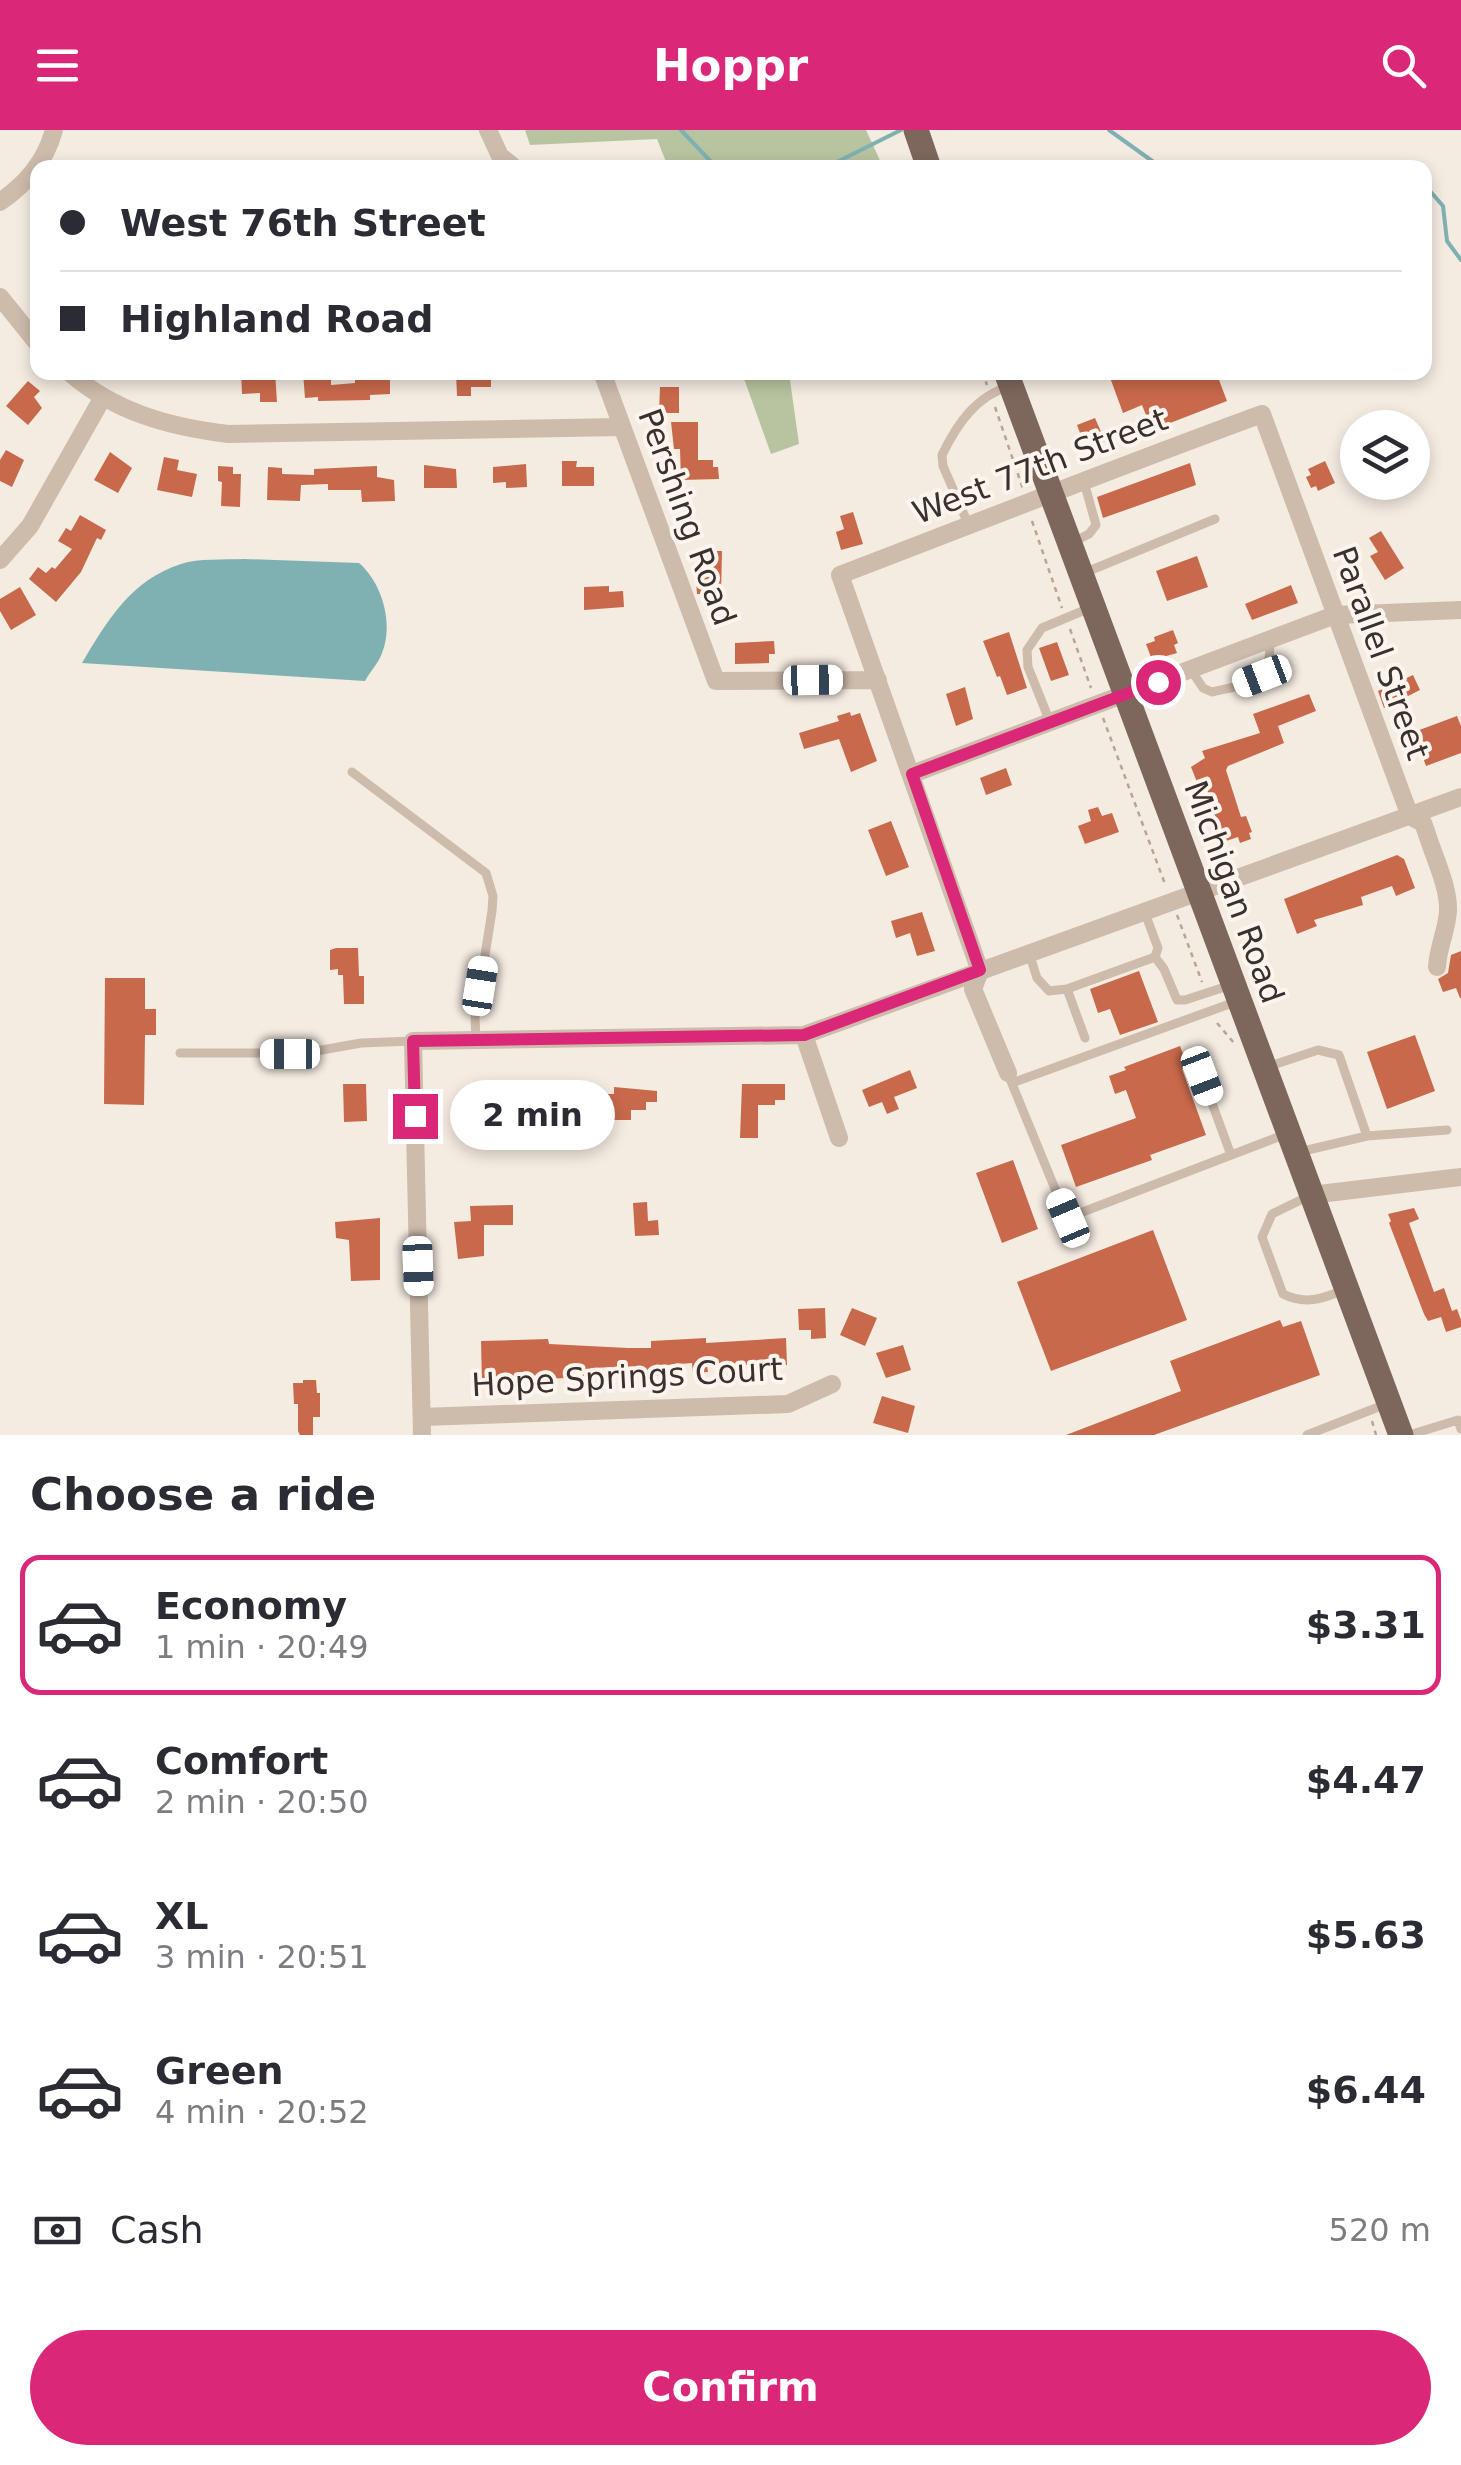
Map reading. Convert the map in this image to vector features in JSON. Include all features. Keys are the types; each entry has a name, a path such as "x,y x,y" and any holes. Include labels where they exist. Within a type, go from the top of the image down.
{"main road":[{"path":"916,130 926,160"},
{"name":"Michigan Road","path":"1009,380 1400,1435"}],"street":[{"path":"40,160 54,130"},
{"path":"488,130 505,160"},
{"path":"0,202 30,177"},
{"path":"0,298 30,334"},
{"path":"80,380 103,397 157,420 192,430 244,436 621,427"},
{"name":"Pershing Road","path":"605,380 716,682 878,680"},
{"path":"0,560 30,526 103,397"},
{"name":"West 77th Street","path":"878,680 840,575 1083,479 1262,414"},
{"name":"Parallel Street","path":"1262,414 1410,816 1423,823 1448,901 1437,967"},
{"path":"912,774 1335,616 1461,610"},
{"path":"878,680 980,970 973,989 1010,1078"},
{"path":"422,1426 413,1041 804,1035 1461,797"},
{"path":"804,1035 840,1138"},
{"path":"1311,1194 1461,1177"},
{"name":"Hope Springs Court","path":"422,1426 788,1404 832,1384"}],"lane":[{"path":"969,526 942,455 966,415 1008,380"},
{"path":"1070,543 1096,525 1083,479"},
{"path":"1082,574 1215,520"},
{"path":"1050,722 1028,667 1026,650 1048,624 1094,606"},
{"path":"1191,669 1203,688 1212,692 1237,686 1262,676 1269,663 1268,640"},
{"path":"352,772 486,874 492,911 475,1018 476,1040"},
{"path":"1145,913 1158,948 1155,957"},
{"path":"1028,954 1043,988 1049,992 1068,989 1155,957"},
{"path":"1155,957 1177,1000 1237,992"},
{"path":"1068,989 1085,1038"},
{"path":"1237,992 1010,1078 1068,1218 1231,1155 1292,1143 1447,1130"},
{"path":"180,1053 304,1054 361,1043 413,1041"},
{"path":"1265,1068 1318,1050 1338,1055 1367,1136"},
{"path":"1202,1076 1231,1155"},
{"path":"1311,1194 1272,1214 1262,1237 1284,1294 1297,1301 1311,1301 1346,1289"},
{"path":"1307,1435 1389,1403"},
{"path":"1409,1435 1460,1422"}],"green space":[{"path":"525,130 866,130 880,160 665,160 657,139 530,145"},
{"path":"745,380 790,380 799,444 771,454"}],"water":[{"path":"244,559 359,563 367,571 380,592 387,629 381,656 365,681 82,663 111,617 148,580 188,562"}],"building":[{"path":"241,380 276,380 277,402 260,402 260,393 242,394"},
{"path":"304,380 331,380 331,385 390,380 390,394 370,395 370,400 305,398"},
{"path":"456,380 491,380 491,387 471,387 471,396 457,396"},
{"path":"1111,380 1219,380 1227,401 1152,430 1142,405 1123,413"},
{"path":"28,381 40,391 34,397 42,408 28,425 6,406"},
{"path":"660,387 679,387 679,413 659,413"},
{"path":"1095,418 1105,441 1086,449 1077,425"},
{"path":"671,422 698,422 698,460 713,460 719,479 681,480 680,449 674,449"},
{"path":"6,450 24,460 12,487 0,481 0,460"},
{"path":"110,452 132,468 118,493 94,480"},
{"path":"164,457 179,460 177,470 197,474 192,497 157,490"},
{"path":"562,461 577,461 576,467 594,467 594,486 562,486"},
{"path":"1325,461 1335,483 1318,491 1316,486 1311,488 1306,477 1311,475 1308,469"},
{"path":"1190,463 1196,485 1103,518 1097,497"},
{"path":"526,464 527,487 506,488 506,482 493,483 493,467"},
{"path":"424,465 456,469 457,488 424,488"},
{"path":"218,466 233,467 233,474 241,474 240,507 221,506"},
{"path":"377,466 377,477 394,480 395,501 362,502 361,490 328,490 328,484 301,485 300,501 267,500 268,467 282,468 282,474 314,475 314,469"},
{"path":"853,512 863,544 841,550 836,532 844,529 840,516"},
{"path":"80,515 106,530 101,540 97,538 81,572 56,602 29,579 38,567 46,573 52,567 55,569 72,549 58,541 66,528 71,531"},
{"path":"1381,531 1404,568 1385,580 1370,556 1378,552 1369,538"},
{"path":"703,551 722,551 721,594 697,594 695,568 704,568"},
{"path":"1197,556 1208,587 1167,601 1156,571"},
{"path":"1291,585 1298,603 1252,620 1245,604"},
{"path":"609,586 609,592 623,591 624,607 584,610 584,587"},
{"path":"20,587 36,615 11,630 0,611 0,599"},
{"path":"1173,630 1177,653 1152,660 1146,644"},
{"path":"1009,632 1027,688 1007,695 983,641"},
{"path":"774,641 775,654 769,654 769,663 735,664 735,643"},
{"path":"1057,642 1069,675 1051,681 1039,648"},
{"path":"1413,675 1420,690 1384,708 1378,691"},
{"path":"965,687 973,719 956,726 946,694"},
{"path":"1309,694 1316,711 1278,726 1284,743 1228,766 1241,817 1246,816 1252,832 1251,839 1240,843 1238,837 1223,842 1204,779 1197,782 1191,767 1205,758 1202,751 1260,733 1253,714"},
{"path":"850,712 851,716 860,713 877,761 851,772 839,739 804,749 799,733 839,721 837,716"},
{"path":"1457,716 1461,753 1426,766 1414,732"},
{"path":"1006,768 1012,785 986,795 980,778"},
{"path":"1098,807 1102,816 1112,813 1119,832 1085,844 1078,826 1091,821 1088,810"},
{"path":"891,821 909,867 886,876 868,830"},
{"path":"1397,855 1404,859 1415,888 1396,896 1392,886 1361,897 1363,905 1314,920 1317,926 1297,934 1284,899"},
{"path":"922,912 935,951 917,956 910,933 896,938 891,921"},
{"path":"358,948 364,1004 344,1004 343,975 338,975 338,969 330,970 330,950"},
{"path":"1461,951 1460,998 1456,988 1443,992 1438,979 1448,973 1451,955"},
{"path":"1139,971 1158,1022 1120,1035 1110,1009 1098,1013 1090,989"},
{"path":"105,978 145,978 145,1009 156,1009 156,1035 145,1035 144,1105 104,1104"},
{"path":"1415,1035 1435,1091 1387,1109 1367,1052"},
{"path":"1180,1046 1188,1067 1182,1069 1206,1135 1150,1155 1152,1160 1076,1187 1061,1145 1136,1118 1126,1090 1115,1094 1109,1076"},
{"path":"910,1070 917,1088 894,1097 899,1109 887,1114 882,1102 869,1107 862,1090"},
{"path":"343,1084 366,1084 367,1121 344,1122"},
{"path":"742,1084 785,1084 785,1100 775,1100 775,1105 758,1105 758,1138 740,1138"},
{"path":"614,1087 657,1091 657,1102 646,1102 646,1110 631,1110 631,1120 608,1120 607,1111 598,1111 598,1094 614,1094"},
{"path":"471,1090 486,1090 486,1101 512,1101 512,1119 486,1119 486,1135 471,1136 471,1113 456,1113 456,1102 459,1094 471,1094"},
{"path":"1013,1160 1038,1229 1002,1243 976,1173"},
{"path":"647,1202 648,1221 658,1220 659,1235 635,1236 633,1203"},
{"path":"513,1205 513,1225 484,1225 484,1256 458,1259 454,1222 471,1221 470,1206"},
{"path":"1414,1208 1419,1219 1409,1223 1434,1292 1444,1288 1452,1311 1457,1309 1461,1320 1461,1327 1446,1332 1441,1317 1428,1321 1424,1314 1389,1223 1388,1214"},
{"path":"380,1218 380,1280 351,1281 349,1240 336,1238 335,1222"},
{"path":"1153,1230 1187,1320 1051,1371 1017,1282"},
{"path":"825,1308 826,1338 811,1339 811,1330 799,1330 798,1309"},
{"path":"852,1308 877,1318 865,1346 840,1335"},
{"path":"1280,1320 1283,1327 1301,1321 1320,1375 1154,1435 1066,1435 1181,1391 1170,1361"},
{"path":"706,1338 706,1343 786,1338 787,1365 744,1365 745,1371 729,1372 729,1366 707,1366 708,1372 693,1373 692,1363 666,1365 666,1375 614,1377 613,1367 591,1368 587,1377 482,1382 481,1341 548,1339 549,1344 651,1348 651,1341"},
{"path":"903,1345 911,1370 886,1378 876,1353"},
{"path":"316,1380 320,1393 320,1417 313,1417 313,1435 300,1435 298,1431 293,1383"},
{"path":"882,1396 915,1406 908,1433 873,1423"}],"waterway":[{"path":"681,130 709,160"},
{"path":"841,160 901,130"},
{"path":"1109,130 1151,160"},
{"path":"1432,193 1443,206 1447,241 1461,260"}],"route":[{"path":"415,1116 413,1041 804,1035 980,970 912,774 1158,682"}]}
